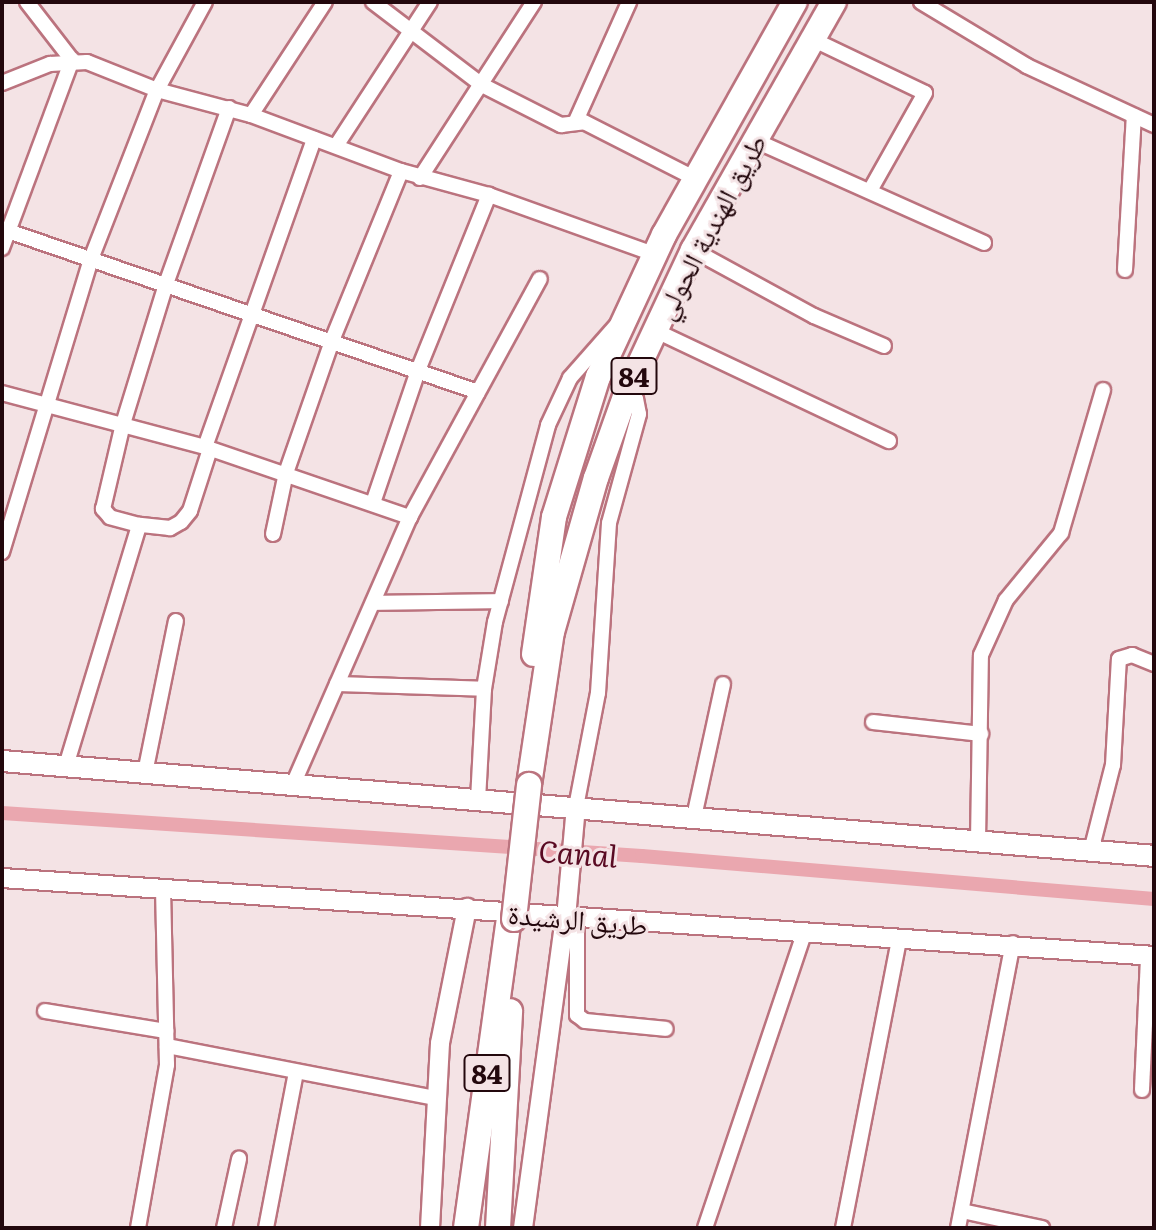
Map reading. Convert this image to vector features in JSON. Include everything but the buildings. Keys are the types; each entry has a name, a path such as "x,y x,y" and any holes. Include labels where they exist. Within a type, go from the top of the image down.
{"highway":[{"name":"طريق الهندية الحولي","path":"526,785 536,634 554,517 585,413 622,319 654,254 795,2"},
{"name":"طريق الهندية الحولي","path":"526,785 552,632 596,478 627,391 693,250 834,2"},
{"name":"84","path":"466,1228 511,919 526,785"},
{"name":"84","path":"498,1228 511,919"}],"main road":[{"path":"2,761 1154,856"}],"street":[{"path":"27,2 72,60 157,90 251,115 420,178 489,195 654,254"},
{"path":"2,552 43,403 91,259 157,90 205,2"},
{"path":"251,115 325,2"},
{"path":"373,2 482,85 561,125 584,122 694,178"},
{"path":"336,146 430,2"},
{"path":"420,178 534,2"},
{"path":"575,123 629,2"},
{"path":"921,2 1027,66 1154,125"},
{"path":"812,39 925,93 871,189"},
{"path":"2,83 72,60"},
{"path":"2,248 5,230 72,60"},
{"path":"229,108 166,284 123,424 103,504 110,517 139,525 170,528 181,522 190,511 251,313 314,139"},
{"path":"1125,270 1134,116"},
{"path":"754,140 871,189 984,243"},
{"path":"273,534 286,473 333,338 401,171"},
{"path":"373,503 419,368 489,195"},
{"path":"5,230 333,338 478,392"},
{"path":"693,250 814,316 884,346"},
{"path":"292,787 410,517 540,279"},
{"path":"478,800 484,689 501,601 554,409 580,364 622,319"},
{"path":"654,330 889,441"},
{"path":"978,841 981,655 1006,600 1061,533 1103,390"},
{"path":"627,391 636,399 639,414 609,523 598,693 576,807 569,918 577,1015 585,1021 666,1029"},
{"path":"2,393 208,448 410,517"},
{"path":"66,766 139,525"},
{"path":"373,603 501,601"},
{"path":"145,773 176,621"},
{"path":"1091,851 1113,765 1119,659 1132,655 1154,664"},
{"path":"337,684 484,689"},
{"path":"694,817 723,684"},
{"path":"873,722 981,734"},
{"name":"طريق الرشيدة","path":"2,878 467,908 803,936 1013,943 1151,956"},
{"path":"138,1228 166,1039 163,890"},
{"path":"430,1228 434,1098 467,908"},
{"path":"523,1228 569,918"},
{"path":"705,1228 803,936"},
{"path":"843,1228 899,941"},
{"path":"958,1228 1013,943"},
{"path":"1142,1090 1151,956"},
{"path":"45,1011 296,1072 434,1098"},
{"path":"266,1228 296,1072"},
{"path":"224,1228 239,1159"},
{"path":"962,1211 1042,1228"}],"waterway":[{"name":"Canal","path":"2,813 642,856 1154,899"}]}
